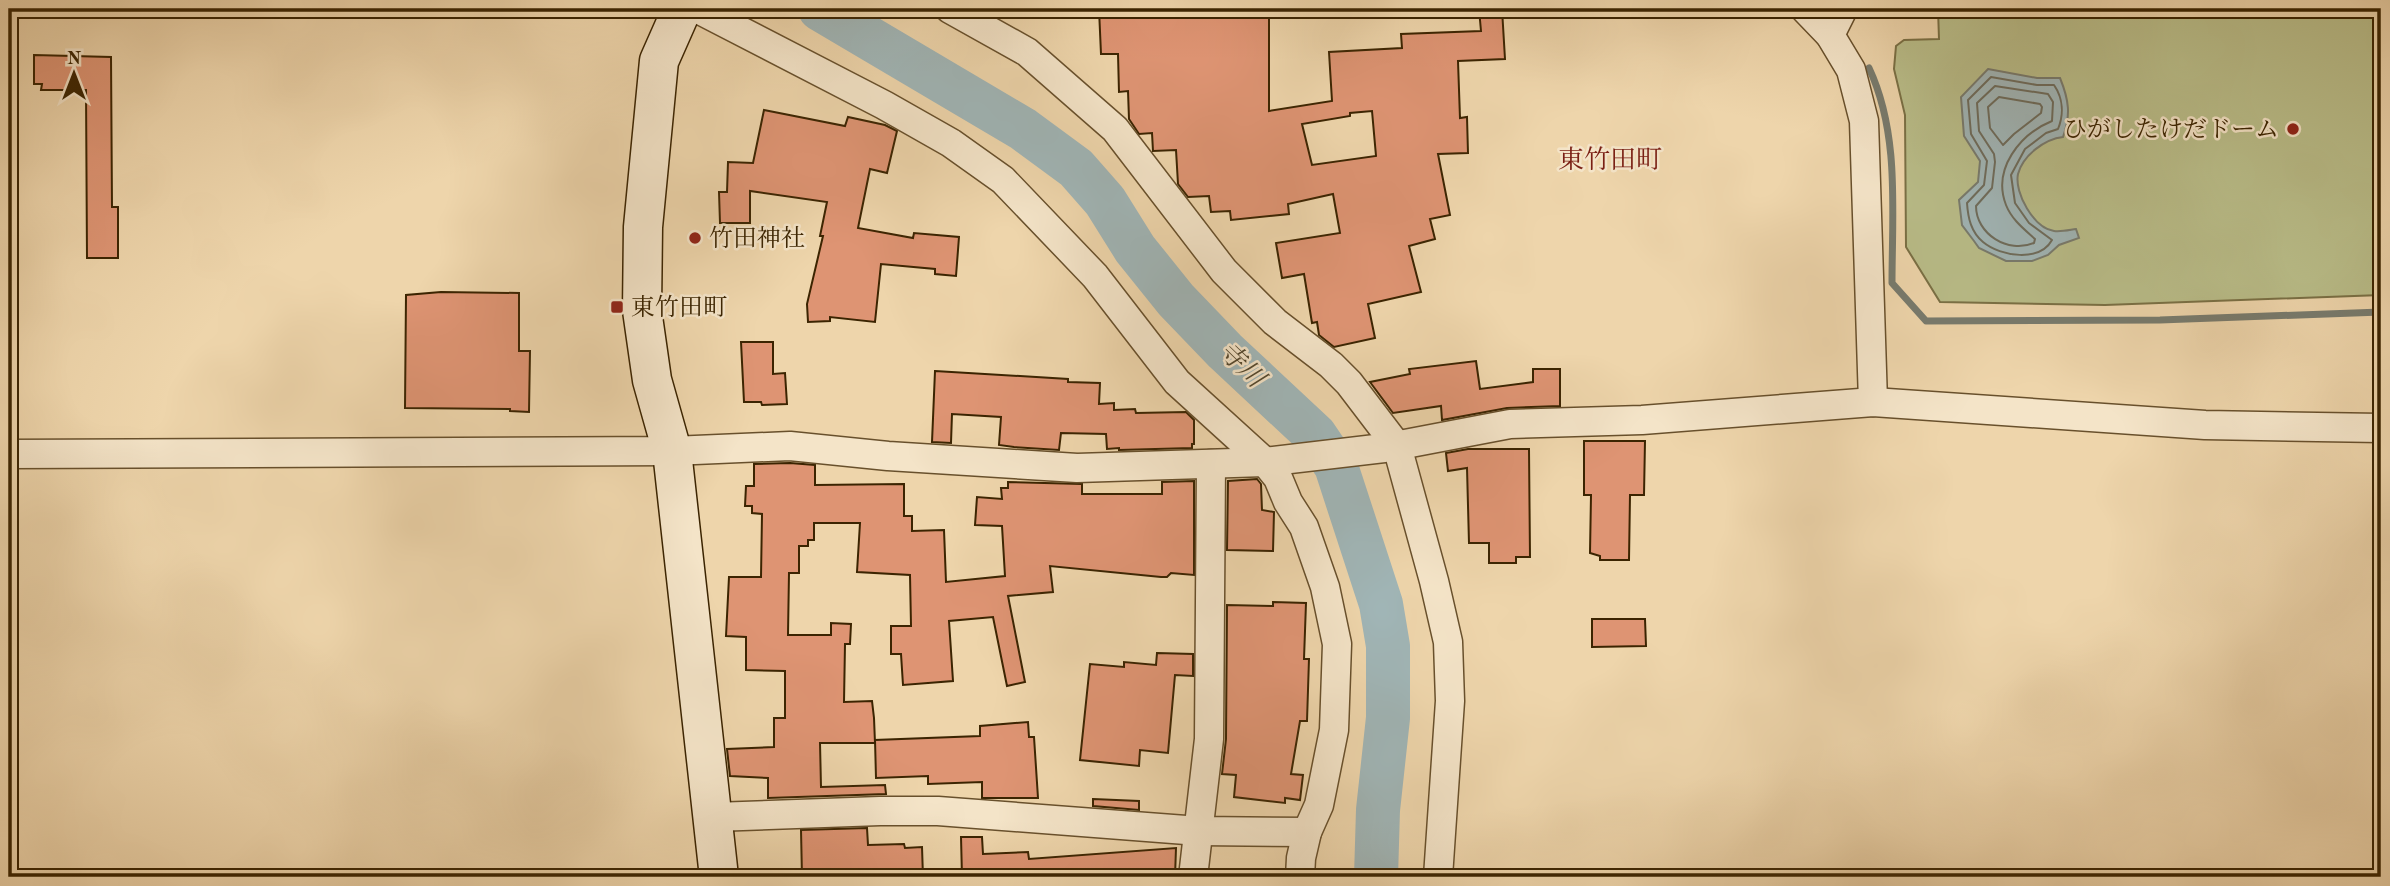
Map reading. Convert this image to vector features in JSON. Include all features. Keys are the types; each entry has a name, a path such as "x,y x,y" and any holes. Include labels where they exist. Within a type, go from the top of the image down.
{"street":[{"path":"682,9 659,61 643,227 642,310 652,380 672,451 719,877"},
{"path":"698,9 884,105 951,143 1003,180 1095,276 1177,382 1271,461 1288,502 1304,527 1325,587 1337,644 1334,730 1319,805 1307,832 1300,858 1300,877"},
{"path":"950,9 1027,52 1115,129 1224,271 1275,322 1331,365 1349,383 1390,447 1434,581 1448,642 1450,701 1438,877"},
{"path":"1805,9 1830,35 1851,70 1864,121 1873,402"},
{"path":"1830,35 1843,9"},
{"path":"9,454 672,451 790,446 888,456 1077,468 1271,461 1390,447 1510,424 1655,419 1873,402 2205,425 2381,428"},
{"path":"1194,877 1209,739 1211,464"},
{"path":"713,817 938,811 1199,831 1307,832"}],"green space":[{"path":"1938,9 2381,9 2381,295 2105,305 1940,302 1906,247 1905,115 1894,69 1896,46 1904,40 1939,39"}],"water":[{"path":"1988,69 2037,78 2060,78 2065,93 2068,114 2063,137 2042,145 2030,154 2018,174 2018,182 2022,200 2039,224 2054,231 2076,229 2079,238 2059,245 2048,255 2032,261 2006,261 1979,248 1962,225 1959,200 1978,182 1980,161 1964,136 1961,97"}],"building":[{"path":"1099,9 1160,9 1160,12 1269,10 1269,111 1332,101 1329,52 1402,48 1401,34 1481,31 1479,9 1502,9 1505,59 1458,61 1460,118 1467,117 1468,153 1438,154 1450,215 1430,219 1435,239 1409,246 1421,292 1368,304 1375,338 1334,347 1319,335 1317,322 1312,323 1304,274 1282,278 1276,243 1340,233 1333,194 1288,204 1289,214 1231,220 1230,211 1211,212 1209,196 1188,197 1178,184 1176,150 1153,151 1152,133 1139,134 1129,119 1128,91 1119,92 1118,54 1101,54","holes":["1372,111 1376,156 1312,165 1302,124"]},
{"path":"34,55 111,57 112,207 118,207 118,258 87,258 86,90 41,90 42,84 34,84"},
{"path":"764,110 845,126 848,117 885,125 897,131 887,173 870,169 858,228 913,238 914,233 959,237 956,276 935,274 935,269 881,264 875,322 830,317 830,321 808,322 807,304 823,236 820,236 827,202 750,191 750,223 720,223 719,192 727,192 728,162 753,163"},
{"path":"441,292 519,293 519,351 530,351 529,412 510,409 405,408 406,295"},
{"path":"741,342 773,342 773,374 785,373 787,404 762,405 761,402 744,402"},
{"path":"1476,361 1480,389 1533,382 1533,369 1560,369 1560,406 1507,408 1442,420 1441,406 1393,413 1370,382 1410,374 1409,369"},
{"path":"935,371 1100,383 1099,404 1114,403 1114,410 1135,409 1136,413 1186,412 1194,420 1194,444 1192,448 1119,450 1107,449 1106,434 1061,433 1059,450 1014,447 999,445 1001,417 952,414 951,443 932,442"},
{"path":"1584,441 1645,441 1644,495 1630,495 1629,560 1600,560 1600,556 1590,553 1591,495 1584,495"},
{"path":"1468,449 1529,449 1530,557 1516,557 1516,563 1489,563 1489,543 1469,543 1467,468 1448,471 1446,453"},
{"path":"754,464 815,465 815,485 904,484 904,516 912,516 912,531 944,530 946,582 1005,576 1002,526 975,525 977,497 1002,499 1001,488 1008,488 1008,482 1082,484 1082,494 1162,494 1162,482 1194,481 1194,575 1171,573 1167,577 1161,577 1050,566 1053,592 1008,596 1025,682 1007,686 993,617 949,621 953,681 903,685 901,654 891,654 891,626 911,626 910,575 857,572 860,523 814,523 814,540 808,540 808,546 799,546 799,573 789,573 788,635 831,635 831,623 851,624 850,644 845,644 844,702 872,701 875,743 820,743 821,787 885,785 886,794 768,798 768,778 730,776 727,749 774,747 774,718 785,718 785,671 746,670 746,637 726,636 729,577 761,577 762,514 752,513 752,506 745,506 746,486 754,486"},
{"path":"1257,479 1261,484 1262,510 1274,512 1273,551 1227,550 1228,481"},
{"path":"1273,602 1306,603 1304,659 1309,659 1307,721 1300,721 1291,774 1303,775 1300,800 1285,798 1285,803 1234,797 1236,775 1222,774 1226,739 1227,605 1273,606"},
{"path":"1592,619 1645,619 1646,646 1592,647"},
{"path":"1157,653 1193,654 1193,676 1175,675 1168,753 1140,750 1139,766 1080,760 1090,664 1124,667 1124,662 1156,665"},
{"path":"1028,722 1029,737 1034,737 1038,798 982,798 982,782 928,784 928,776 876,778 875,740 980,736 980,726"},
{"path":"1093,799 1139,801 1139,810 1093,806"},
{"path":"867,828 868,845 904,844 905,848 922,847 923,877 802,877 801,830"},
{"path":"961,837 982,837 983,854 1028,852 1029,859 1176,848 1175,877 962,877"}],"waterway":[{"name":"寺川","path":"820,9 1023,129 1076,168 1105,201 1135,249 1176,300 1225,351 1315,435 1336,466 1381,604 1388,646 1388,718 1378,810 1376,877"},
{"path":"1869,68 1879,93 1890,146 1893,201 1892,283 1926,321 2160,320 2381,312"}],"place":[{"name":"ひがしたけだドーム","path":"2293,129"},
{"name":"竹田神社","path":"695,238"},
{"name":"東竹田町","path":"617,307"}],"district":[{"name":"東竹田町","path":"1610,159"}]}
